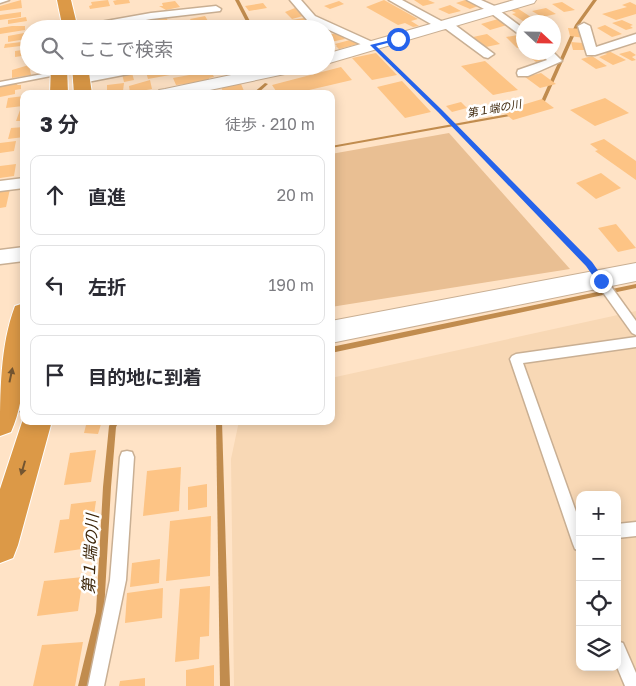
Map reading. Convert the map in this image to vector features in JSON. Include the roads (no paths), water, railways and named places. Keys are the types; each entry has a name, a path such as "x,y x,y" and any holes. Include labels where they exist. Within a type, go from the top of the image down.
{"highway":[{"path":"64,0 69,20"},
{"path":"59,75 59,90"},
{"path":"7,408 20,335"},
{"path":"0,544 36,425"}],"street":[{"path":"183,0 183,15"},
{"path":"296,0 314,20"},
{"path":"394,0 445,25 488,54"},
{"path":"472,0 494,10 516,28"},
{"path":"335,56 529,0"},
{"path":"146,20 216,9"},
{"path":"584,26 591,52 636,38"},
{"path":"335,32 373,45"},
{"path":"523,73 556,61 555,60"},
{"path":"82,80 106,75"},
{"path":"184,90 256,75"},
{"path":"0,186 20,184"},
{"path":"0,257 20,254"},
{"path":"335,331 601,281 636,272"}],"lane":[{"path":"0,1 6,0"},
{"path":"0,84 38,75"},
{"path":"601,281 636,330"},
{"path":"578,536 516,359 636,342"},
{"path":"96,686 118,580 127,457"},
{"path":"621,530 636,528"},
{"path":"621,658 633,686"}],"waterway":[{"path":"237,0 247,20"},
{"name":"第１端の川","path":"540,108 577,25 595,0"},
{"path":"259,90 266,84"},
{"name":"第１端の川","path":"335,146 514,114"},
{"path":"335,349 636,286"},
{"name":"第１端の川","path":"83,686 100,612 107,487 114,425"},
{"path":"219,425 225,686"}]}
